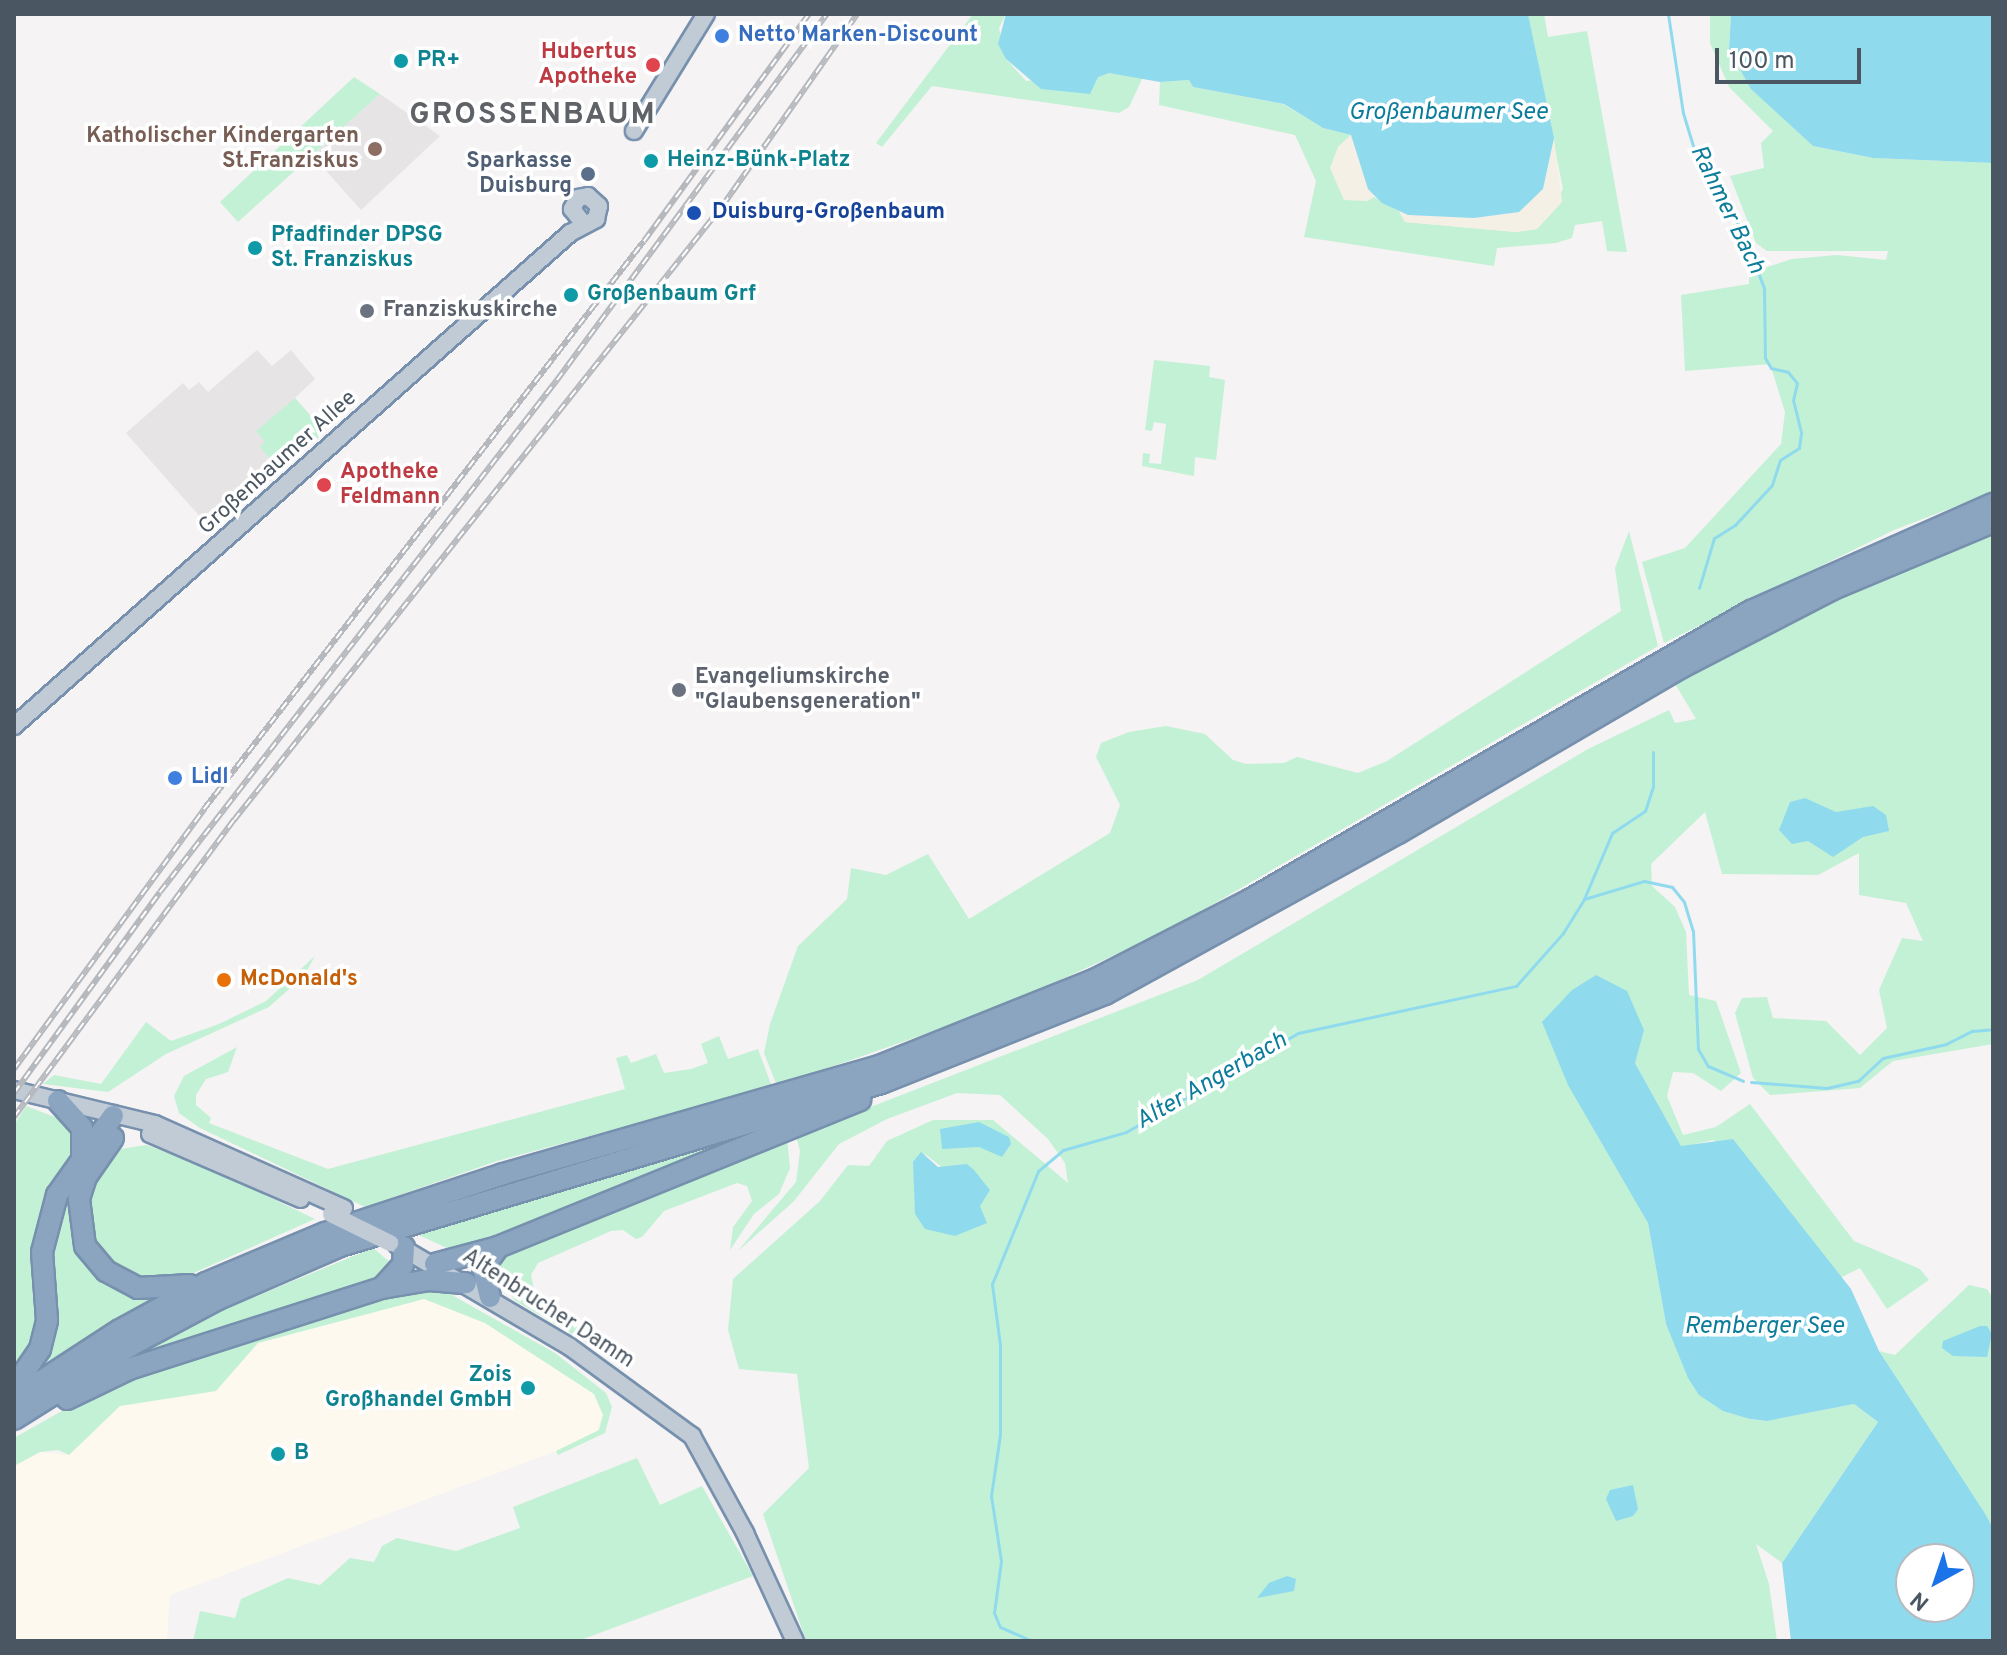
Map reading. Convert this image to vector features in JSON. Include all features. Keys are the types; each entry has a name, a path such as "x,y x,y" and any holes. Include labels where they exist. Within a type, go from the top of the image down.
{"highway":[{"path":"14,1399 120,1330 206,1283 325,1233 503,1174 879,1066 1081,985 1248,901 1751,611 1993,504"},
{"path":"435,1264 498,1247 831,1114 925,1067 1105,994 1257,914 1695,660 1833,589 1993,522"},
{"path":"14,1419 206,1306 340,1246 925,1067"},
{"path":"58,1101 82,1128 82,1156"},
{"path":"122,1119 86,1177 79,1199 85,1246 106,1271 138,1288 206,1283"},
{"path":"14,1387 40,1349 47,1320 46,1229 57,1195 82,1156 122,1119"},
{"path":"382,1288 403,1265 398,1244"},
{"path":"490,1297 483,1268 498,1247"},
{"path":"14,1428 129,1369 382,1288 429,1280 466,1283"}],"main road":[{"path":"634,131 706,14"},
{"name":"Großenbaumer Allee","path":"14,726 576,224"},
{"name":"Altenbrucher Damm","path":"14,1090 122,1119 338,1211 490,1297 663,1414 697,1442 726,1495 795,1641"}],"shaded area":[{"name":"Katholischer Kindergarten St.Franziskus","path":"380,94 440,136 361,210 312,155"},
{"path":"257,350 272,366 291,350 315,379 295,398 325,432 234,512 215,507 202,519 126,433 183,383 189,390 199,382 208,392"},
{"path":"424,1299 485,1323 594,1394 603,1415 594,1437 170,1595 167,1641 14,1641 14,1466 40,1452 69,1455 120,1406 216,1391 258,1343"}],"green space":[{"path":"973,14 1006,14 999,28 1006,59 1026,81 1109,73 1143,77 1129,107 1119,113 932,86 882,147 876,143"},
{"path":"1528,14 1544,14 1548,37 1587,31 1627,252 1607,251 1602,221 1575,225 1572,238 1556,243 1497,248 1494,266 1304,237 1316,181 1295,135 1159,105 1160,82 1189,80 1193,87 1283,104 1323,128 1351,135 1338,147 1367,201 1374,197 1399,211 1405,222 1516,232 1537,229 1563,189"},
{"path":"1710,14 1731,14 1729,50 1751,88 1813,146 1873,158 1993,163 1993,492 1894,530 1664,643 1642,562 1685,548 1781,444 1785,412 1770,364 1685,371 1681,295 1749,284 1749,273 1792,259 1837,255 1886,260 1888,251 1767,251 1756,243 1730,176 1764,168 1761,143 1773,131 1729,87 1710,43"},
{"path":"354,77 380,94 238,222 220,202"},
{"path":"1154,360 1210,366 1209,377 1225,380 1216,460 1195,457 1194,476 1142,466 1143,453 1150,454 1149,463 1161,464 1166,424 1154,422 1152,431 1145,430"},
{"path":"295,398 325,432 281,471 260,447 265,442 256,431"},
{"path":"1629,531 1658,646 1165,932 996,1009 777,1086 764,1053 770,1024 798,946 847,899 851,868 886,875 928,854 969,919 1110,833 1120,805 1096,757 1101,743 1129,732 1166,726 1205,734 1233,760 1246,764 1284,763 1297,757 1358,773 1387,761 1621,611 1615,568"},
{"path":"1993,531 1993,1044 1893,1061 1860,1088 1770,1095 1753,1078 1735,1013 1742,998 1767,997 1773,1018 1826,1021 1860,1055 1887,1028 1879,990 1902,938 1923,941 1906,903 1859,895 1859,853 1818,875 1722,874 1705,812 1651,864 1652,886 1675,907 1686,932 1689,995 1716,1001 1741,1073 1721,1091 1693,1073 1673,1072 1667,1096 1683,1135 1716,1127 1750,1104 1854,1241 1920,1269 1929,1280 1887,1309 1860,1268 1838,1279 1806,1234 1714,1140 1681,1147 1635,1063 1627,991 1613,1156 1648,1223 1666,1324 1749,1419 1766,1421 1854,1404 1878,1422 1782,1563 1756,1544 1769,1584 1777,1641 806,1641 763,1514 809,1468 797,1374 739,1369 728,1330 733,1279 820,1201 848,1165 869,1166 887,1141 933,1120 993,1120 1068,1183 1065,1163 1048,1139 1000,1095 957,1093 887,1119 839,1144 794,1201 737,1252 796,1182 800,1151 796,1136 1198,980 1588,749 1669,710 1675,723 1696,719 1674,682 1837,598","holes":["925,1154 983,1199 980,1206 915,1215"]},
{"path":"315,956 304,976 269,1007 166,1054 108,1092 43,1084 54,1075 101,1084 146,1022 171,1041 219,1024 266,1001"},
{"path":"719,1036 728,1059 758,1049 772,1087 497,1161 365,1207 200,1128 179,1113 174,1096 184,1076 237,1047 228,1072 206,1079 196,1095 196,1105 211,1118 209,1123 328,1169 625,1089 616,1058 627,1055 631,1063 656,1054 664,1073 691,1069 708,1063 701,1044"},
{"path":"26,1106 73,1124 80,1138 40,1284 35,1347 14,1380 14,1125"},
{"path":"804,1117 458,1253 412,1232 506,1202"},
{"path":"787,1137 790,1168 779,1194 754,1214 730,1250 733,1227 752,1201 747,1186 737,1183 664,1211 642,1237 636,1239 623,1230 611,1231 538,1263 531,1275 535,1294 623,1364 514,1300 501,1274 489,1265 492,1258"},
{"path":"146,1145 207,1167 315,1219 171,1283 139,1284 97,1256 85,1217 91,1181 114,1150"},
{"path":"71,1180 81,1247 164,1296 31,1374 48,1252"},
{"path":"373,1248 392,1264 385,1277 96,1378 223,1310"},
{"path":"1969,1285 1987,1289 1993,1299 1993,1528 1879,1351 1895,1355"},
{"path":"436,1286 555,1353 606,1393 612,1407 605,1433 558,1455 556,1451 599,1430 603,1415 594,1394 485,1323 424,1299 258,1343 216,1391 120,1406 69,1455 58,1450 40,1452 14,1466 14,1438 131,1372 381,1295"},
{"path":"637,1458 660,1505 702,1486 753,1576 578,1641 193,1641 200,1611 235,1618 241,1599 288,1578 320,1585 350,1558 374,1562 382,1546 397,1538 456,1551 520,1528 513,1507"}],"sand":[{"path":"1351,135 1374,197 1367,201 1344,200 1330,168 1338,147"},
{"path":"1554,138 1562,202 1537,229 1516,232 1405,222 1399,211 1474,218 1519,212 1543,189"}],"water":[{"name":"Großenbaumer See","path":"1006,14 1528,14 1554,138 1543,189 1519,212 1474,218 1408,215 1382,203 1368,189 1351,135 1323,128 1284,104 1193,87 1189,80 1160,82 1109,73 1098,77 1090,94 1041,89 1006,59 998,44"},
{"path":"1731,14 1993,14 1993,163 1873,158 1813,146 1751,89 1729,50"},
{"path":"1805,798 1836,812 1873,806 1886,815 1889,831 1863,837 1833,857 1808,841 1792,844 1779,830 1790,802"},
{"name":"Remberger See","path":"1596,975 1627,991 1644,1030 1635,1063 1681,1146 1733,1139 1851,1289 1879,1351 1993,1528 1993,1641 1791,1641 1782,1563 1878,1422 1854,1404 1767,1421 1750,1419 1723,1411 1699,1395 1688,1378 1666,1324 1648,1223 1568,1085 1542,1022 1572,990"},
{"path":"979,1122 1009,1137 1011,1144 1002,1157 979,1147 942,1149 940,1129"},
{"path":"921,1152 938,1167 967,1164 974,1170 990,1190 980,1206 987,1223 955,1236 925,1229 915,1214 913,1162"},
{"path":"1987,1326 1992,1334 1987,1357 1953,1356 1942,1348 1943,1341"},
{"path":"1633,1485 1638,1509 1633,1516 1616,1521 1606,1499 1610,1490"},
{"path":"1287,1576 1296,1579 1294,1591 1257,1598 1269,1583"}],"waterway":[{"name":"Rahmer Bach","path":"1668,14 1683,113 1698,162 1742,230 1764,288 1765,358 1771,368 1788,372 1797,383 1793,400 1801,433 1799,448 1780,460 1772,485 1735,525 1714,538 1699,588"},
{"name":"Rahmer Bach","path":"1584,899 1612,833 1645,811 1653,787 1653,752"},
{"name":"Alter Angerbach","path":"1032,1641 1000,1627 994,1613 1001,1561 991,1496 1000,1434 1000,1345 992,1284 1038,1171 1063,1150 1126,1132 1298,1033 1516,986 1563,933 1584,899 1644,881 1672,887 1684,902 1693,931 1698,1049 1708,1066 1743,1081"},
{"name":"Alter Angerbach","path":"1751,1082 1827,1088 1858,1081 1883,1058 1946,1044 1972,1031 1993,1029"}],"railway":[{"path":"14,1069 204,809 644,241 809,14"},
{"path":"14,1093 160,892 557,380 827,14"},
{"path":"14,1117 234,820 723,205 857,14"}],"place":[{"name":"Netto Marken-Discount","path":"722,36"},
{"name":"PR+","path":"401,61"},
{"name":"Hubertus Apotheke","path":"653,65"},
{"name":"Katholischer Kindergarten St.Franziskus","path":"375,149"},
{"name":"Heinz-Bünk-Platz","path":"651,161"},
{"name":"Sparkasse Duisburg","path":"588,174"},
{"name":"Duisburg-Großenbaum","path":"694,213"},
{"name":"Pfadfinder DPSG St. Franziskus","path":"255,248"},
{"name":"Großenbaum Grf","path":"571,295"},
{"name":"Franziskuskirche","path":"367,311"},
{"name":"Apotheke Feldmann","path":"324,485"},
{"name":"Evangeliumskirche \"Glaubensgeneration\"","path":"679,690"},
{"name":"Lidl","path":"175,778"},
{"name":"McDonald's","path":"224,980"},
{"name":"Zois Großhandel GmbH","path":"528,1388"},
{"name":"B","path":"278,1454"}],"district":[{"name":"GROSSENBAUM","path":"533,116"}]}
